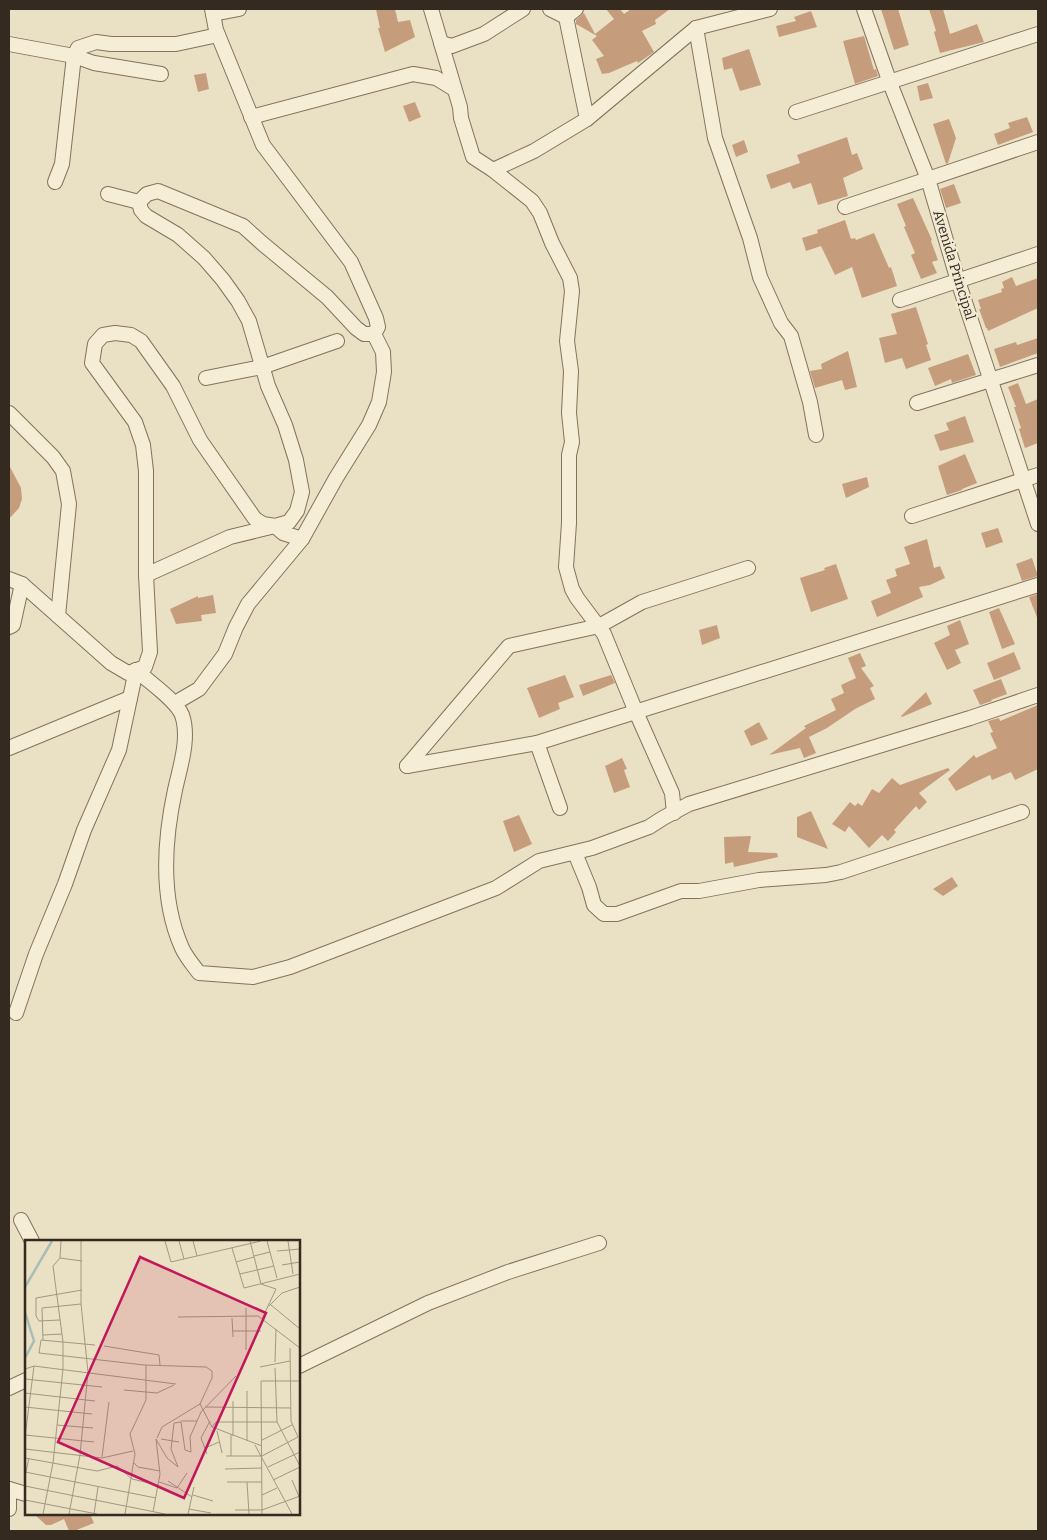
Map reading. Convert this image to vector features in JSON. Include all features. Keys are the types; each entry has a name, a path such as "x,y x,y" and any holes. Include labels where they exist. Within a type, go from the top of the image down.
{"street":[{"path":"239,9 213,11 218,35 263,146 351,262 376,318 378,327 374,334"},
{"path":"431,9 460,107 460,118 473,157 493,170 532,201 540,213 552,243 570,278 572,291 567,341 570,371 569,413 572,442 569,455 569,523 566,566 572,589 577,598 604,634 672,794 674,812"},
{"path":"441,43 452,46 484,34 523,9"},
{"path":"550,9 571,13 587,118"},
{"path":"493,170 534,151 587,118 696,28 770,9"},
{"name":"Avenida Principal","path":"864,9 928,179 958,281 1038,524"},
{"path":"696,28 715,138 750,238 760,277 781,323 791,336 810,402 816,435"},
{"path":"796,112 1038,34"},
{"path":"55,182 62,164 74,56 78,48 96,42 111,44 176,44 218,35"},
{"path":"9,44 74,56 94,63 161,74"},
{"path":"251,117 413,74 436,78 454,89"},
{"path":"845,207 1038,142"},
{"path":"139,202 147,194 158,191 243,226 328,297 356,328 364,334 374,334"},
{"path":"108,194 139,202"},
{"path":"139,202 141,210 146,216 178,234 223,280 238,301 249,321 262,367 285,425 296,460 302,492 297,511 289,522 230,538 146,575"},
{"path":"900,300 1038,254"},
{"path":"9,579 22,584 111,663 128,673 145,667 150,652 146,575 146,471 143,445 135,422 92,363 95,344 103,334 131,335 141,341 173,386 200,440 255,519 263,524 275,526 283,533 302,539"},
{"path":"175,703 199,688 225,654 248,604 302,539 336,478 369,425 379,402 384,372 383,352 374,334"},
{"path":"206,378 262,367 337,342"},
{"path":"917,404 1038,365"},
{"path":"9,414 53,457 63,471 69,504 58,616"},
{"path":"912,516 1038,475"},
{"path":"748,568 642,602 599,626 509,646 407,766 537,743 1038,585"},
{"path":"9,627 14,625 22,584"},
{"path":"136,670 175,703 182,716 185,739 171,812 166,878 172,922 182,950 199,973 230,974 253,978 290,967 496,888 539,861 575,853 649,827 689,804 970,718 1038,695"},
{"path":"16,1013 36,954 65,884 84,830 119,750 136,670"},
{"path":"9,748 130,698"},
{"path":"537,743 560,808"},
{"path":"575,853 594,905 604,914 617,914 681,891 700,891 759,880 826,875 841,872 1022,812"},
{"path":"21,1220 31,1240"},
{"path":"300,1366 428,1303 508,1272 599,1243"},
{"path":"9,1388 25,1380"},
{"path":"9,1508 9,1489 25,1494"}],"building":[{"path":"376,9 395,9 398,22 410,20 415,37 385,52 378,28 380,28"},
{"path":"606,9 620,9 624,14 631,9 670,9 655,20 656,24 642,31 654,52 638,63 637,61 602,74 596,59 604,56 592,40 597,36 576,24 576,20 584,13 595,34 614,19"},
{"path":"881,9 898,9 909,45 894,50"},
{"path":"929,9 943,9 950,34 977,24 984,42 940,53"},
{"path":"811,11 817,27 779,37 776,26 796,21 794,17"},
{"path":"864,36 874,70 876,69 878,76 855,84 843,41"},
{"path":"749,49 761,85 740,91 732,68 724,70 722,58"},
{"path":"206,73 209,89 198,92 194,75"},
{"path":"928,83 933,98 920,101 917,86"},
{"path":"415,102 421,117 409,122 403,106"},
{"path":"1027,117 1033,132 998,145 994,134 1010,128 1008,123"},
{"path":"949,119 956,138 948,163 946,164 933,124"},
{"path":"847,137 852,155 857,153 863,169 843,178 848,196 818,205 811,183 793,189 790,182 771,189 766,175 800,163 797,155"},
{"path":"744,140 748,152 736,157 732,145"},
{"path":"954,184 961,203 946,208 940,189"},
{"path":"913,198 932,240 938,260 932,262 937,273 921,279 911,255 915,253 897,204"},
{"path":"845,220 851,239 855,238 856,240 874,233 889,268 891,267 897,286 862,298 852,267 835,275 821,246 806,251 802,238 818,233 817,230"},
{"path":"1012,277 1016,286 1038,278 1038,308 988,331 979,309 981,309 978,300 1002,292 1001,289 1004,288 1002,282"},
{"path":"916,307 931,360 906,369 902,358 885,363 879,338 897,334 891,314"},
{"path":"1038,338 1038,353 1000,367 994,349 1016,342 1017,345"},
{"path":"848,351 857,387 845,390 842,380 815,388 810,371 822,369 821,364"},
{"path":"968,354 976,375 952,383 951,379 935,386 928,368"},
{"path":"1018,383 1026,404 1038,399 1038,443 1025,448 1014,407 1016,407 1008,387"},
{"path":"965,416 974,442 940,451 934,435 949,430 946,423"},
{"path":"965,454 977,483 947,495 938,466"},
{"path":"9,465 21,488 22,499 19,508 9,519"},
{"path":"867,477 869,487 846,498 842,484"},
{"path":"998,528 1003,542 986,548 981,533"},
{"path":"927,539 934,568 940,566 945,578 930,585 919,587 923,597 877,617 871,601 891,593 886,580 897,576 895,569 910,564 904,547"},
{"path":"1032,558 1038,576 1022,581 1016,564"},
{"path":"836,564 848,599 811,612 800,578 825,570 824,568"},
{"path":"1038,594 1038,620 1029,597"},
{"path":"213,595 216,613 201,615 202,621 176,624 170,609 198,596 198,598"},
{"path":"999,608 1015,644 1002,649 989,612"},
{"path":"960,620 969,644 955,650 961,663 947,670 934,643 950,635 947,626"},
{"path":"717,625 720,638 702,645 699,630"},
{"path":"1014,652 1021,669 994,680 987,663"},
{"path":"860,653 866,666 861,668 874,686 870,688 875,699 809,737 816,753 804,758 800,748 769,755 806,728 804,726 836,710 831,699 844,693 841,685 856,678 848,658"},
{"path":"565,675 574,697 558,703 560,709 539,718 527,688"},
{"path":"611,675 615,683 583,696 579,685"},
{"path":"1001,679 1007,694 980,705 973,690"},
{"path":"926,692 932,704 901,716"},
{"path":"1038,705 1038,769 1015,780 1011,772 992,780 990,775 956,791 948,779 974,755 976,758 997,748 990,733 993,732 988,721 999,718 1000,721"},
{"path":"759,722 768,739 751,746 744,731"},
{"path":"622,758 627,769 624,770 630,787 614,793 605,766"},
{"path":"948,768 950,770 919,793 927,802 919,810 916,806 894,830 896,832 888,841 882,835 869,848 849,826 845,832 832,824 850,802 855,806 858,803 862,806 872,789 879,793 892,778 900,785"},
{"path":"811,811 828,849 797,837 797,817"},
{"path":"519,815 532,844 514,852 503,821"},
{"path":"751,836 748,852 777,853 778,857 734,867 733,862 725,864 724,837"},
{"path":"952,877 958,886 943,896 933,889"},
{"path":"35,1515 90,1515 94,1523 74,1531 69,1531 64,1519 51,1525 46,1525"}]}
